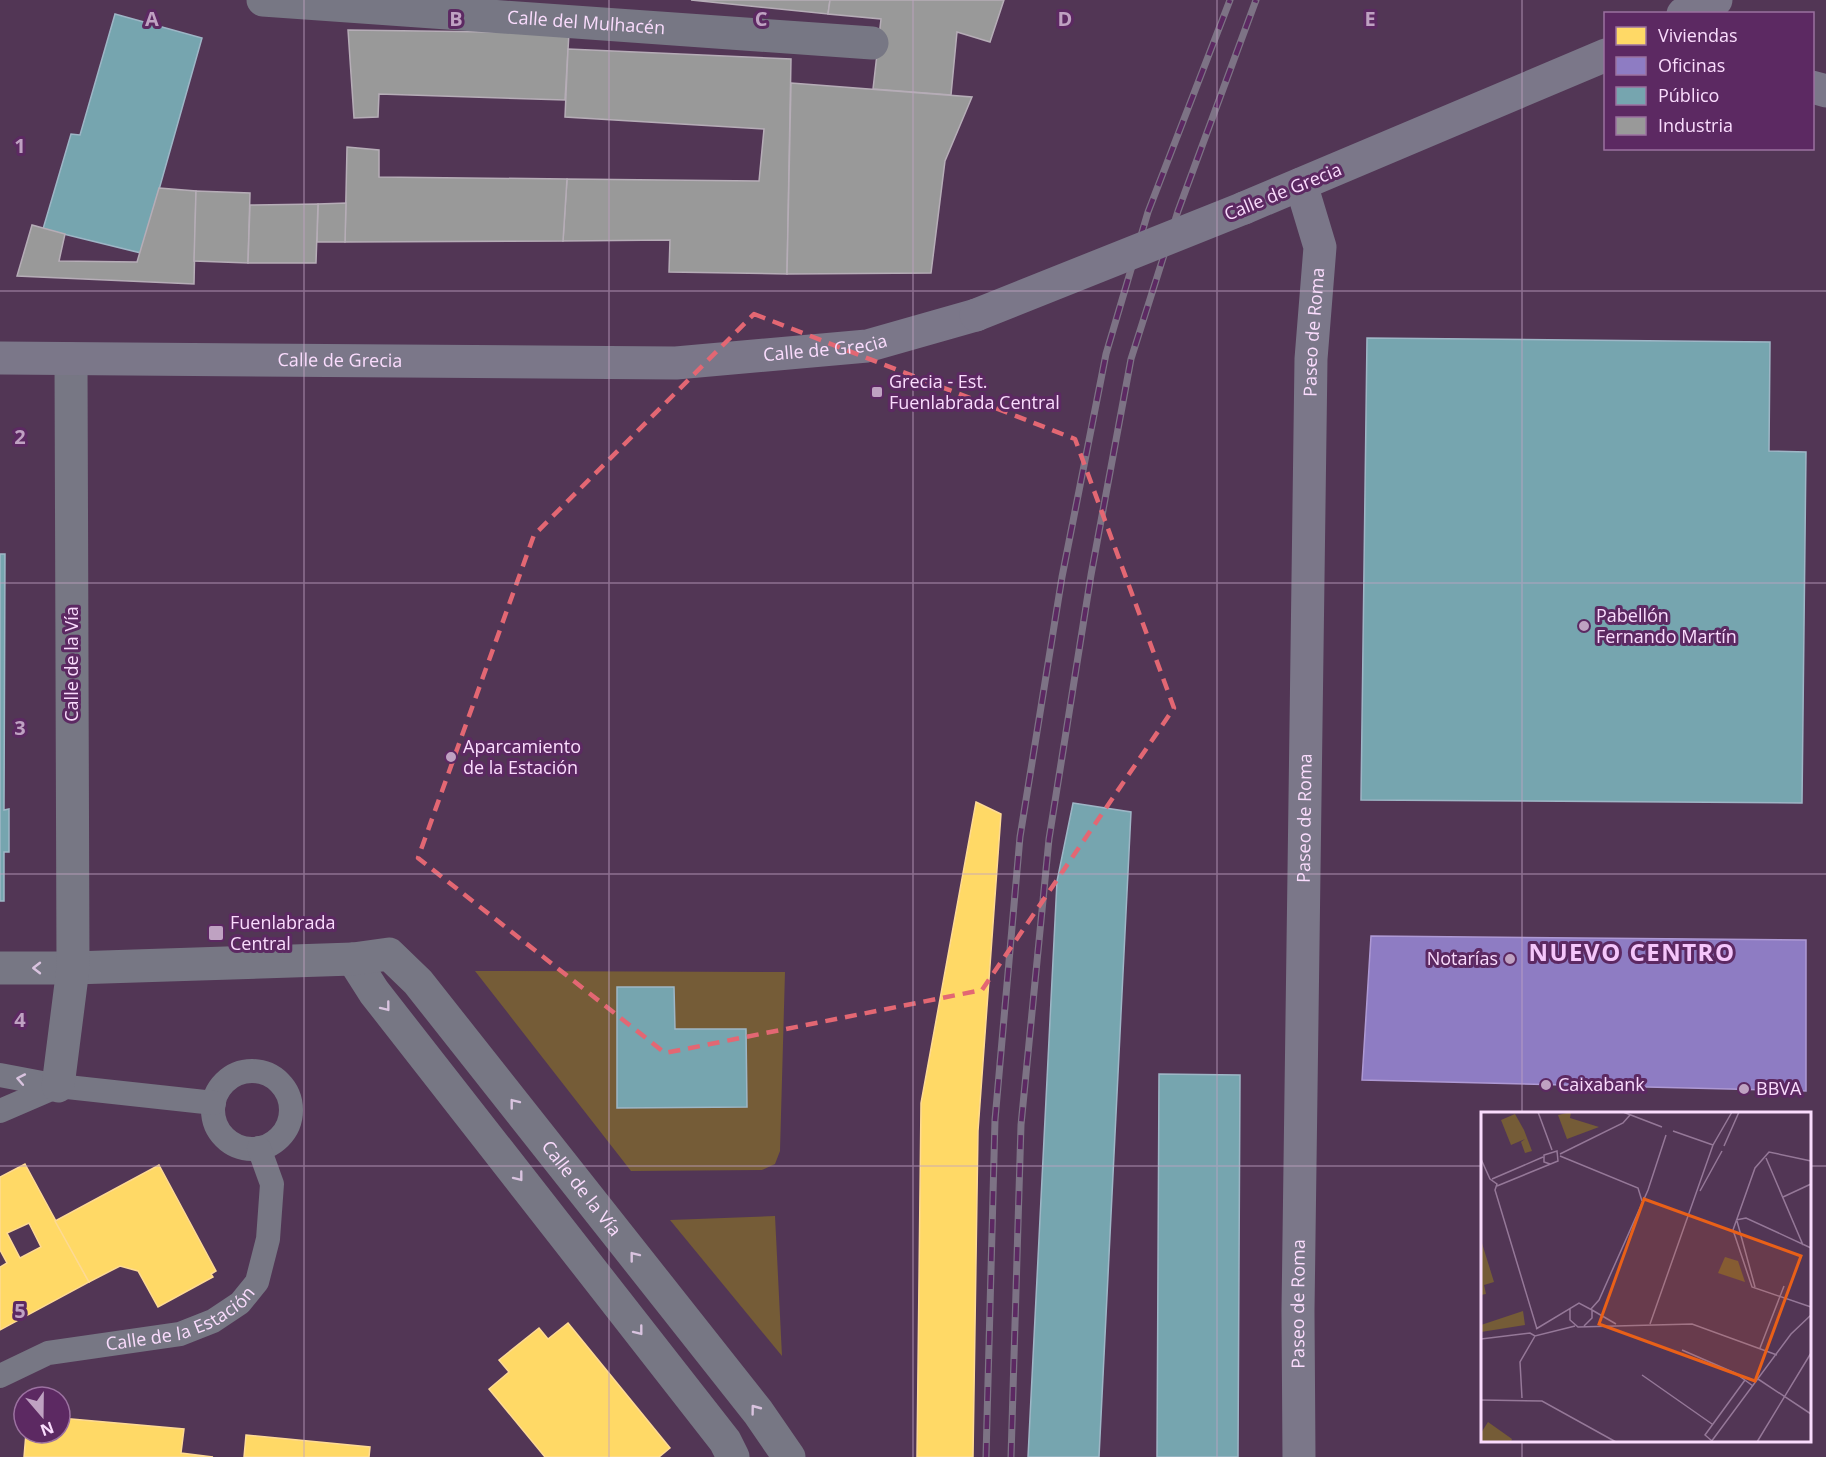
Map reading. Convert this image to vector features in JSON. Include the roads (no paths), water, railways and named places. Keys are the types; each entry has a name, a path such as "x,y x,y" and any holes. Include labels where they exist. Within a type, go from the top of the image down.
{"street":[{"name":"Calle del Mulhacén","path":"263,0 872,43"},
{"path":"1688,12 1716,0"},
{"name":"Calle de Grecia","path":"0,357 676,363 867,346 976,315 1244,208 1603,58"},
{"name":"Paseo de Roma","path":"1299,1457 1299,1278 1311,358 1320,247 1301,184"},
{"name":"Calle de la Vía","path":"58,1086 73,968 71,359"},
{"name":"Calle de la Vía","path":"0,968 73,968 353,959 389,954 418,982 758,1412 789,1457"},
{"path":"353,959 374,992 725,1441 733,1457"}],"lane":[{"path":"250,1071 264,1072 276,1079 285,1088 292,1105 290,1118 281,1136 271,1145 260,1148 246,1149 233,1144 216,1124 213,1110 219,1090 227,1080 250,1071"},
{"path":"0,1075 58,1086 214,1103"},
{"path":"0,1111 58,1086"},
{"name":"Calle de la Estación","path":"0,1376 48,1353 180,1334 213,1321 240,1303 257,1282 268,1239 272,1184 260,1148"}],"railway":[{"path":"986,1457 995,1120 1020,837 1062,577 1106,354 1148,212 1230,0"},
{"path":"1011,1457 1021,1125 1049,839 1091,575 1131,359 1178,211 1256,0"}],"place":[{"name":"Grecia - Est. Fuenlabrada Central","path":"877,392"},
{"name":"Pabellón Fernando Martín","path":"1584,626"},
{"name":"Aparcamiento de la Estación","path":"451,757"},
{"name":"Fuenlabrada Central","path":"216,933"},
{"name":"Notarías","path":"1510,959"},
{"name":"Caixabank","path":"1546,1085"},
{"name":"BBVA","path":"1744,1089"}],"district":[{"name":"NUEVO CENTRO","path":"1632,953"}]}
